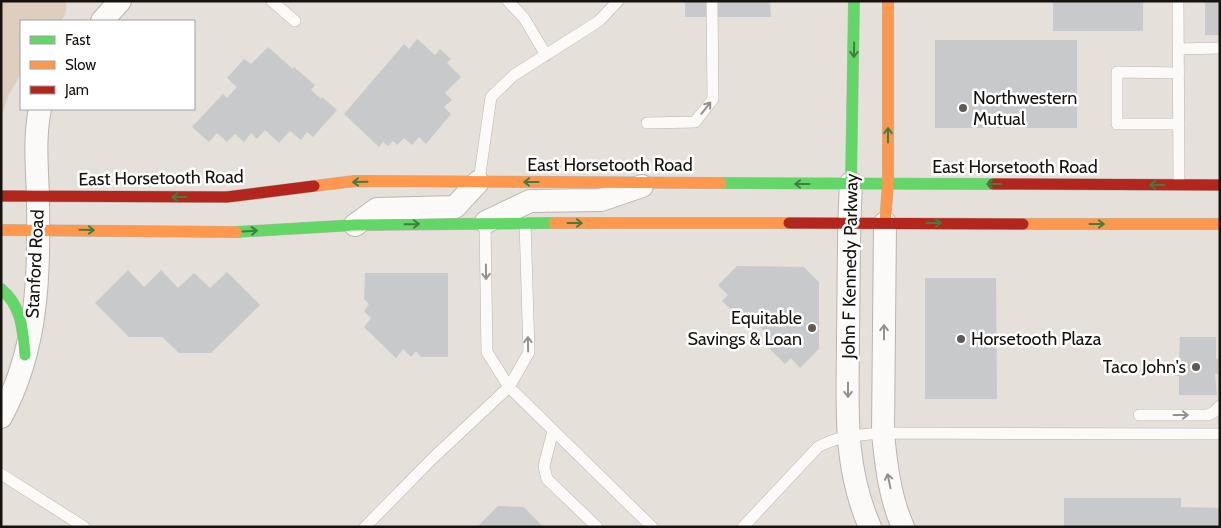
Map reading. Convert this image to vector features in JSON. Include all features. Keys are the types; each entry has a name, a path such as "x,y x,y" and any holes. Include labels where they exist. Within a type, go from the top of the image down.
{"main road":[{"name":"John F Kennedy Parkway","path":"851,183 854,1"},
{"name":"John F Kennedy Parkway","path":"885,223 888,183 888,1"},
{"name":"East Horsetooth Road","path":"1,196 228,197 355,181 1220,185"},
{"path":"1,230 230,232 355,225 485,223 1220,224"},
{"path":"1,289 8,293 17,307 22,321 25,355"}],"street":[{"name":"Stanford Road","path":"1,417 20,376 31,334 37,291 38,196 36,128 40,110"},
{"path":"355,225 377,209 454,207 478,182"},
{"path":"485,223 530,201 601,200 650,183"},
{"name":"John F Kennedy Parkway","path":"851,183 849,223 848,436 855,485 870,527"},
{"name":"John F Kennedy Parkway","path":"885,223 883,434 886,465 902,527"}],"lane":[{"path":"272,1 295,21"},
{"path":"508,1 524,18 546,55"},
{"path":"478,182 490,97 514,75 599,21 618,1"},
{"path":"647,123 695,122 713,99 712,1"},
{"path":"1178,1 1179,185"},
{"path":"1179,49 1220,48"},
{"path":"1179,73 1117,72 1117,124 1179,124"},
{"path":"485,223 487,352 509,387 652,527"},
{"path":"365,527 433,458 509,387 529,352 525,223"},
{"path":"1139,415 1208,415 1220,406"},
{"path":"553,431 544,466 547,479 597,527"},
{"path":"742,527 818,447 830,440 848,436 883,434 1220,434"},
{"path":"1,474 84,527"}],"shaded area":[{"path":"1,1 66,1 65,14 62,20 20,20 20,76 8,96 1,118"}],"building":[{"path":"685,1 770,1 771,17 685,17"},
{"path":"1053,1 1143,1 1143,31 1053,31"},
{"path":"1205,1 1220,1 1220,35 1205,35"},
{"path":"417,39 435,55 440,49 451,59 447,63 461,77 445,93 452,100 444,107 451,114 426,144 419,137 412,145 404,138 397,145 393,141 388,146 383,142 379,147 344,114 404,44 409,49"},
{"path":"935,40 1077,40 1077,128 935,128"},
{"path":"268,47 315,85 311,90 337,110 313,137 307,132 301,140 290,131 279,143 265,130 257,139 251,133 244,142 235,134 227,142 217,133 209,142 192,127 223,94 227,98 237,87 227,78 244,59 251,64"},
{"path":"737,266 804,267 819,282 819,349 800,368 791,358 785,364 765,344 771,338 748,315 742,320 722,301 728,295 718,285"},
{"path":"128,270 144,287 161,270 178,288 194,273 210,288 227,272 260,305 211,353 179,353 162,337 129,337 95,303"},
{"path":"365,273 448,273 448,357 421,357 416,351 411,357 403,349 396,358 364,327 371,318 364,311 369,304 364,299"},
{"name":"Horsetooth Plaza","path":"925,278 996,278 997,399 925,399"},
{"name":"Taco John's","path":"1180,337 1216,337 1218,374 1215,374 1217,395 1179,395 1179,376 1174,376 1174,361 1179,361"},
{"path":"1064,498 1181,498 1181,507 1220,508 1220,527 1064,527"},
{"path":"498,506 524,507 543,527 477,527"}],"traffic: fast":[{"path":"851,183 854,1"},
{"path":"721,183 993,184"},
{"path":"236,232 355,225 554,223"},
{"path":"1,289 13,303 20,319 25,355"}],"traffic: slow":[{"path":"885,223 888,183 888,1"},
{"path":"314,186 355,181 721,183"},
{"path":"554,223 789,223"},
{"path":"1023,224 1220,224"},
{"path":"1,230 236,232"}],"traffic: jam":[{"path":"993,184 1220,185"},
{"path":"1,196 227,197 314,186"},
{"path":"789,223 1023,224"}],"place":[{"name":"Northwestern Mutual","path":"963,108"},
{"name":"Equitable Savings & Loan","path":"812,328"},
{"name":"Horsetooth Plaza","path":"961,339"},
{"name":"Taco John's","path":"1196,367"}]}
